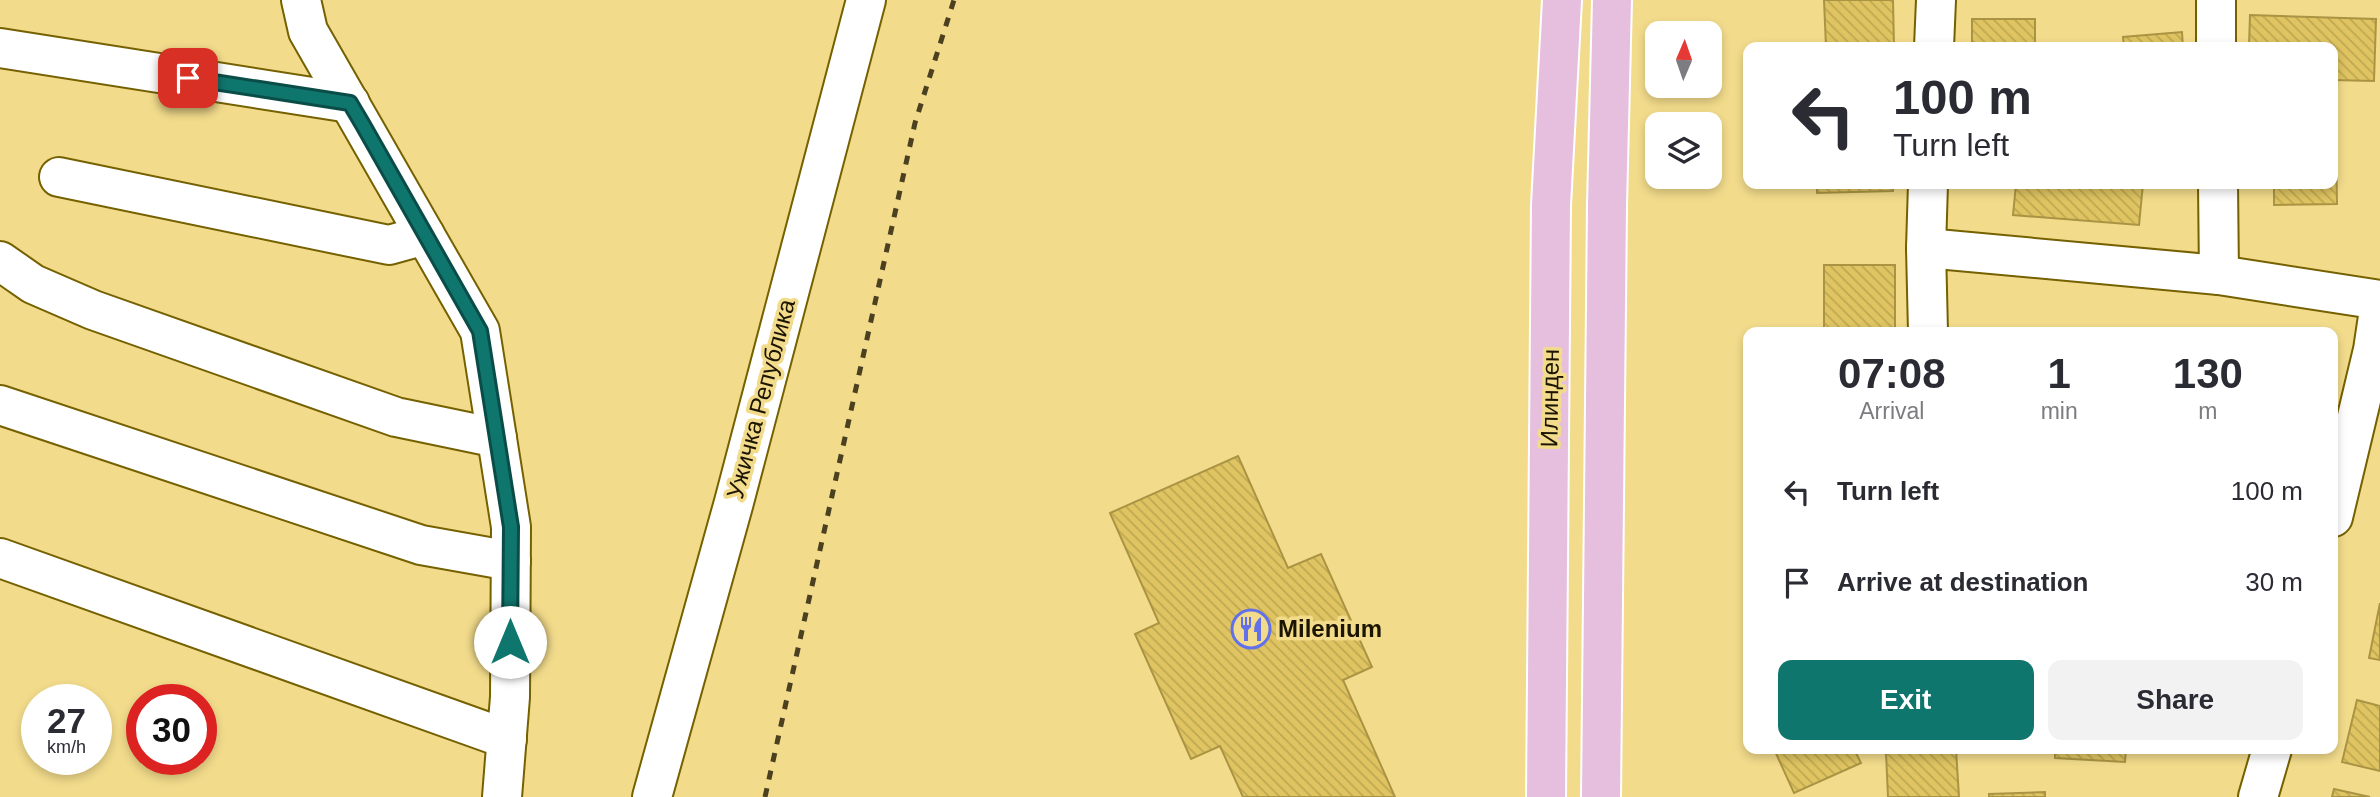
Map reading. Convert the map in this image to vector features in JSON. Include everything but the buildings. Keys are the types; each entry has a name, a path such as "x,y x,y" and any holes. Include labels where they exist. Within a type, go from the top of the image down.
{"main road":[{"name":"Илинден","path":"1546,797 1551,205 1562,0"},
{"path":"1601,797 1607,206 1612,0"}],"street":[{"path":"301,0 308,31 480,331 511,527 510,696 502,797"},
{"name":"Ужичка Република","path":"652,797 734,502 866,0"},
{"path":"1934,42 1936,0"},
{"path":"2216,0 2216,42"},
{"path":"0,48 350,103"},
{"path":"59,177 389,245 425,235"},
{"path":"1928,189 1928,327"},
{"path":"2218,189 2219,275"},
{"path":"1926,248 2219,275 2380,301 2373,350 2338,496"},
{"path":"0,261 33,284 93,310 397,416 497,438"},
{"path":"0,405 421,545 511,561"},
{"path":"0,558 507,739"},
{"path":"2258,797 2271,754"}],"railway":[{"path":"765,797 915,123 954,0"}],"place":[{"name":"Milenium","path":"1251,629"}],"route":[{"path":"188,78 350,103 363,125 480,331 511,527 510,642"}]}
